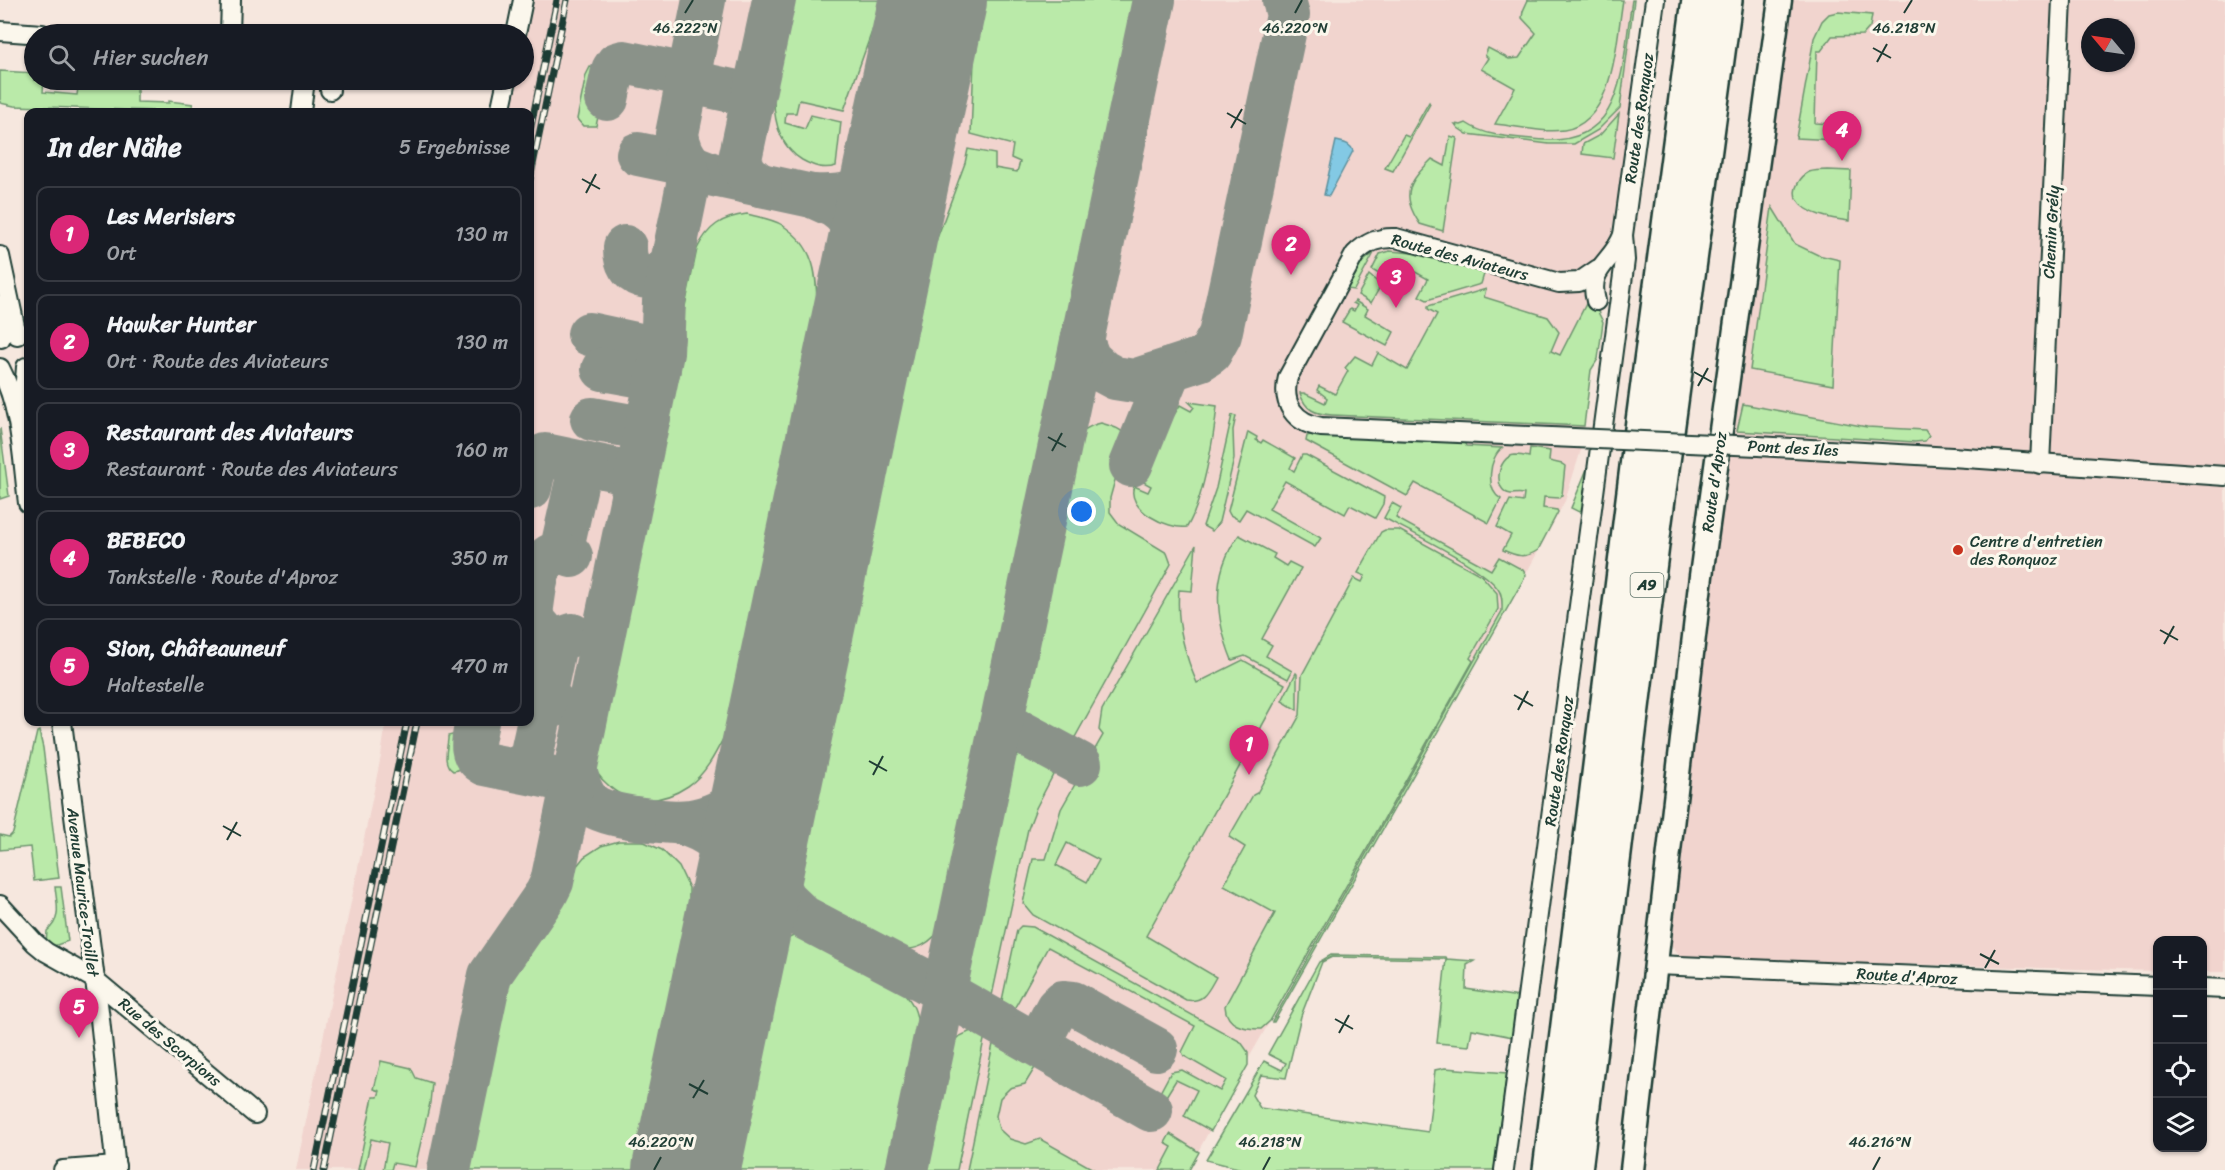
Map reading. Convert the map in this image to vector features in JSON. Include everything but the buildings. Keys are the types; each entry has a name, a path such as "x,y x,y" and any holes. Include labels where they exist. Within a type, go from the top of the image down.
{"highway":[{"name":"A9","path":"1550,1170 1638,459 1699,0"},
{"name":"A9","path":"1575,1170 1657,510 1725,0"}],"street":[{"path":"230,24 231,0"},
{"path":"518,24 523,0"},
{"name":"Route des Ronquoz","path":"1504,1170 1625,261 1623,235 1655,0"},
{"name":"Route d'Aproz","path":"1632,1170 1701,576 1780,0"},
{"name":"Chemin Grély","path":"2040,464 2062,0"},
{"path":"0,31 24,33"},
{"path":"302,108 304,90"},
{"path":"501,108 505,90"},
{"name":"Route des Ronquoz","path":"1618,313 1613,291 1598,270 1612,256 1623,235"},
{"name":"Route des Aviateurs","path":"1288,377 1355,255 1364,246 1376,240 1396,238 1568,284"},
{"path":"0,256 12,339"},
{"path":"1568,284 1579,282 1598,270"},
{"path":"1596,301 1593,285 1598,270"},
{"name":"Route des Ronquoz","path":"1568,284 1587,292 1596,301 1611,327 1612,352"},
{"path":"0,305 12,339"},
{"path":"0,368 14,372 24,367"},
{"path":"0,368 6,380 21,432 24,462"},
{"name":"Pont des Iles","path":"1288,377 1287,402 1301,421 1314,426 1758,446 2225,476"},
{"path":"21,432 24,398"},
{"name":"Avenue Maurice-Troillet","path":"62,726 116,1168"},
{"name":"Rue des Scorpions","path":"0,905 35,943 46,952 94,979 255,1114"},
{"name":"Route d'Aproz","path":"1656,965 2153,986"},
{"path":"2207,988 2225,989"},
{"path":"63,1170 116,1168"}],"shaded area":[{"path":"523,0 1632,0 1630,12 1632,100 1581,450 1565,501 1527,572 1246,1063 1188,1170 296,1170 385,726 534,726 534,108 501,108 505,90 534,90 534,24 523,24"},
{"path":"1789,0 2225,0 2225,972 2207,972 2207,936 2153,936 2153,971 1682,958 1667,940 1744,330"}],"green space":[{"path":"790,0 883,0 879,20 876,20 844,110 799,100 796,113 786,113 785,123 805,129 811,115 841,122 836,166 818,167 802,160 787,146 778,129 774,108 774,86"},
{"path":"983,0 1142,0 947,921 935,936 922,945 915,948 898,949 888,948 810,905 802,897 796,883 926,268 965,163 968,149 995,154 995,168 1017,172 1020,162 1011,158 1013,145 971,134 975,36"},
{"path":"1528,0 1623,0 1615,57 1603,96 1594,112 1581,124 1564,130 1538,130 1495,124 1515,88 1481,69 1488,58 1485,55 1488,48 1509,59 1519,58 1536,33 1522,18"},
{"path":"1632,0 1634,0 1620,108 1598,130 1574,144 1549,144 1467,134 1455,124 1466,123 1489,133 1532,139 1563,139 1586,132 1602,118 1613,100 1621,77"},
{"path":"1838,12 1872,15 1870,27 1863,35 1832,36 1821,51 1817,51 1815,123 1859,125 1855,141 1796,138 1814,38 1822,21 1829,14"},
{"path":"590,67 608,71 596,126 583,126 577,119 586,75"},
{"path":"0,71 24,72 24,90 43,90 43,92 77,95 78,90 137,90 137,102 169,103 169,101 193,104 192,108 73,108 14,106 0,103"},
{"path":"1429,102 1430,104 1393,171 1385,168 1404,135 1409,137"},
{"path":"1619,114 1613,158 1582,154 1583,144 1600,135"},
{"path":"1450,136 1457,138 1443,231 1420,224 1410,204 1409,196 1413,181 1432,159 1445,166"},
{"path":"1828,170 1851,171 1849,221 1813,212 1801,204 1795,195 1800,180 1806,174"},
{"path":"1772,207 1795,244 1818,255 1840,260 1833,385 1750,370"},
{"path":"747,214 778,223 802,243 808,252 815,274 817,311 730,725 712,758 695,781 668,796 657,799 636,799 616,791 601,778 594,765 593,747 697,249 706,234 717,224 723,220"},
{"path":"1390,251 1412,253 1414,251 1485,271 1481,284 1427,300 1419,296 1428,279 1401,264 1389,280 1372,270 1380,254"},
{"path":"1374,253 1354,290 1346,289 1361,263"},
{"path":"1369,275 1381,285 1371,303 1358,295"},
{"path":"1486,289 1484,297 1548,317 1559,332 1551,351 1560,355 1587,302 1597,310 1603,322 1598,359 1591,370 1584,426 1321,414 1308,407 1302,399 1300,393 1325,403 1327,398 1317,390 1319,386 1335,394 1348,371 1345,368 1355,356 1372,365 1378,353 1407,370 1437,314 1428,309 1428,306"},
{"path":"1355,301 1368,309 1365,315 1394,332 1387,346 1342,322 1350,309 1354,311 1357,305 1353,303"},
{"path":"1189,402 1217,406 1210,451 1198,501 1187,527 1179,527 1150,516 1136,503 1133,494 1134,486 1148,492 1151,486 1138,479 1180,405 1191,411 1194,407"},
{"path":"1743,404 1867,427 1925,430 1929,436 1925,441 1915,442 1737,431"},
{"path":"1232,415 1236,416 1233,430 1234,459 1219,522 1212,531 1203,526 1216,488"},
{"path":"1101,423 1119,429 1127,437 1110,498 1110,512 1119,524 1167,553 1171,564 1074,739 1027,714 1018,705 1074,442 1086,429"},
{"path":"0,428 9,496 0,499"},
{"path":"1248,432 1257,437 1256,440 1261,443 1263,440 1295,458 1290,468 1294,471 1302,455 1306,455 1384,497 1383,504 1375,518 1350,505 1345,514 1285,481 1269,509 1321,538 1315,547 1246,509 1239,520 1230,515 1228,511"},
{"path":"1307,436 1464,442 1466,446 1502,448 1494,459 1491,474 1493,488 1501,499 1489,523 1415,483 1407,496 1306,441"},
{"path":"1530,448 1550,451 1549,461 1565,466 1562,495 1559,498 1544,497 1543,508 1558,512 1538,550 1529,555 1520,556 1503,550 1511,535 1497,527 1510,500 1523,502 1524,494 1505,492 1499,481 1499,474 1504,461 1515,455 1529,457"},
{"path":"1587,469 1590,469 1585,511 1581,513 1571,508"},
{"path":"1392,503 1401,508 1396,518 1491,570 1499,557 1523,570 1526,575 1272,1022 1502,611 1501,594 1490,580 1446,551 1384,518"},
{"path":"1399,530 1481,575 1497,593 1498,609 1470,658 1473,661 1270,1021 1261,1029 1242,1027 1232,1022 1226,1013 1225,1006 1275,913 1224,885 1245,847 1229,837 1253,795 1257,793 1300,715 1302,675 1354,578 1362,582 1365,576 1358,573 1381,532"},
{"path":"1239,535 1275,554 1273,558 1286,566 1289,562 1301,568 1262,639 1272,645 1266,656 1292,671 1288,679 1245,656 1232,660 1226,644 1218,596 1223,565"},
{"path":"1196,545 1192,591 1179,590 1178,602 1182,637 1197,683 1243,660 1285,684 1146,936 1216,977 1205,995 1197,1000 1186,1000 1033,915 1023,903 1033,859 1046,859 1061,809 1103,735 1099,730 1102,710","holes":["1067,843 1099,860 1087,882 1056,865"]},
{"path":"1297,674 1297,710 1282,701"},
{"path":"39,731 59,878 34,881 30,847 0,850 0,835 9,837 13,833"},
{"path":"456,734 464,742 458,770 453,771 447,765 446,752 448,736"},
{"path":"1023,754 1055,771 1028,829 990,1005 986,1006 977,1000 971,991 962,970 1006,763 1010,758"},
{"path":"619,841 642,841 662,850 679,867 689,888 689,920 636,1170 460,1170 501,980 564,882 584,857 601,846"},
{"path":"55,887 61,887 68,941 54,946 46,944 47,931 57,916"},
{"path":"1021,926 1033,927 1241,1042 1248,1052 1248,1065 1211,1131 1184,1116 1197,1090 1176,1080 1165,1098 1157,1098 1171,1072 1182,1070 1220,1091 1226,1080 1184,1056 1182,1052 1195,1026 1048,947 1009,1018 1003,1012 1001,1005 1017,930"},
{"path":"800,933 813,935 884,975 907,996 914,1008 920,1045 894,1170 736,1170 783,947 789,938"},
{"path":"1331,955 1446,957 1447,959 1474,961 1467,965 1466,989 1519,997 1513,1037 1472,1029 1469,1046 1437,1043 1446,959 1332,957 1322,962 1301,1016 1286,1078 1261,1075 1252,1095 1260,1108 1428,1132 1435,1070 1445,1068 1507,1073 1494,1170 1246,1170 1206,1160 1264,1061 1282,1070 1286,1063 1268,1054 1319,962"},
{"path":"973,1030 983,1032 984,1040 957,1170 920,1170 945,1050 958,1037"},
{"path":"1001,1041 1039,1061 1025,1084 1010,1088 1000,1098 996,1116 999,1129 1010,1139 1026,1144 1040,1139 1095,1170 967,1170 993,1044"},
{"path":"381,1061 411,1068 416,1078 432,1083 430,1103 415,1167 393,1163 391,1170 383,1170 388,1143 371,1139 364,1170 358,1170 373,1097 378,1097 380,1091 374,1089"},
{"path":"1170,1134 1199,1152 1189,1170 1160,1170 1172,1147 1165,1143"}],"water":[{"path":"1336,141 1348,145 1353,151 1329,196 1324,195"}],"taxiway":[{"path":"693,167 682,152 677,134 704,0"},
{"path":"760,185 747,174 740,159 774,0"},
{"path":"907,1170 1154,0"},
{"path":"1082,341 1089,359 1102,371 1115,378 1134,381 1201,359 1210,353 1220,335 1288,15 1284,0"},
{"path":"607,99 613,70 617,64 624,62 677,73 686,84"},
{"path":"685,90 695,83 746,94 752,104"},
{"path":"812,196 836,196 855,192 870,185 882,175 898,146 910,106"},
{"path":"638,154 686,164 714,175 812,196 834,206 858,231 867,254 870,280 867,315"},
{"path":"449,1170 490,975 552,882 662,353 664,301 689,180 685,159"},
{"path":"625,247 629,266 641,276 656,275 672,263"},
{"path":"589,334 645,346 656,345 663,338"},
{"path":"603,369 648,377 659,369"},
{"path":"1131,465 1170,369"},
{"path":"592,419 637,427 649,418"},
{"path":"534,469 536,460 545,455 622,471 631,479 634,488"},
{"path":"571,556 565,549 564,539 579,472 587,464"},
{"path":"534,593 540,568 551,556 559,553"},
{"path":"534,621 541,629 534,633"},
{"path":"543,775 534,768 531,757 540,716 546,709 555,705 548,697 546,687 555,645 560,639 572,635"},
{"path":"1002,722 1080,764"},
{"path":"476,726 473,740 474,751 479,760 485,764 559,779"},
{"path":"575,769 585,797 599,809 624,816 655,820 681,822 697,820 723,810 747,792 764,768 778,732"},
{"path":"676,822 710,836 730,858 738,887 738,923"},
{"path":"759,826 760,851 767,876 781,896 803,917 923,980 1151,1110"},
{"path":"1024,1037 1033,1042 1040,1040 1057,1008 1063,1002 1073,1003 1156,1049"}],"runway":[{"path":"686,1170 933,0"}],"railway":[{"path":"534,112 557,0"},
{"path":"534,160 567,0"},
{"path":"314,1170 406,726"},
{"path":"324,1170 416,726"}],"place":[{"name":"BEBECO","path":"1842,161"},
{"name":"Hawker Hunter","path":"1291,275"},
{"name":"Restaurant des Aviateurs","path":"1396,308"},
{"name":"Centre d'entretien des Ronquoz","path":"1958,550"},
{"name":"Les Merisiers","path":"1249,775"},
{"name":"Sion, Châteauneuf","path":"79,1038"}]}
